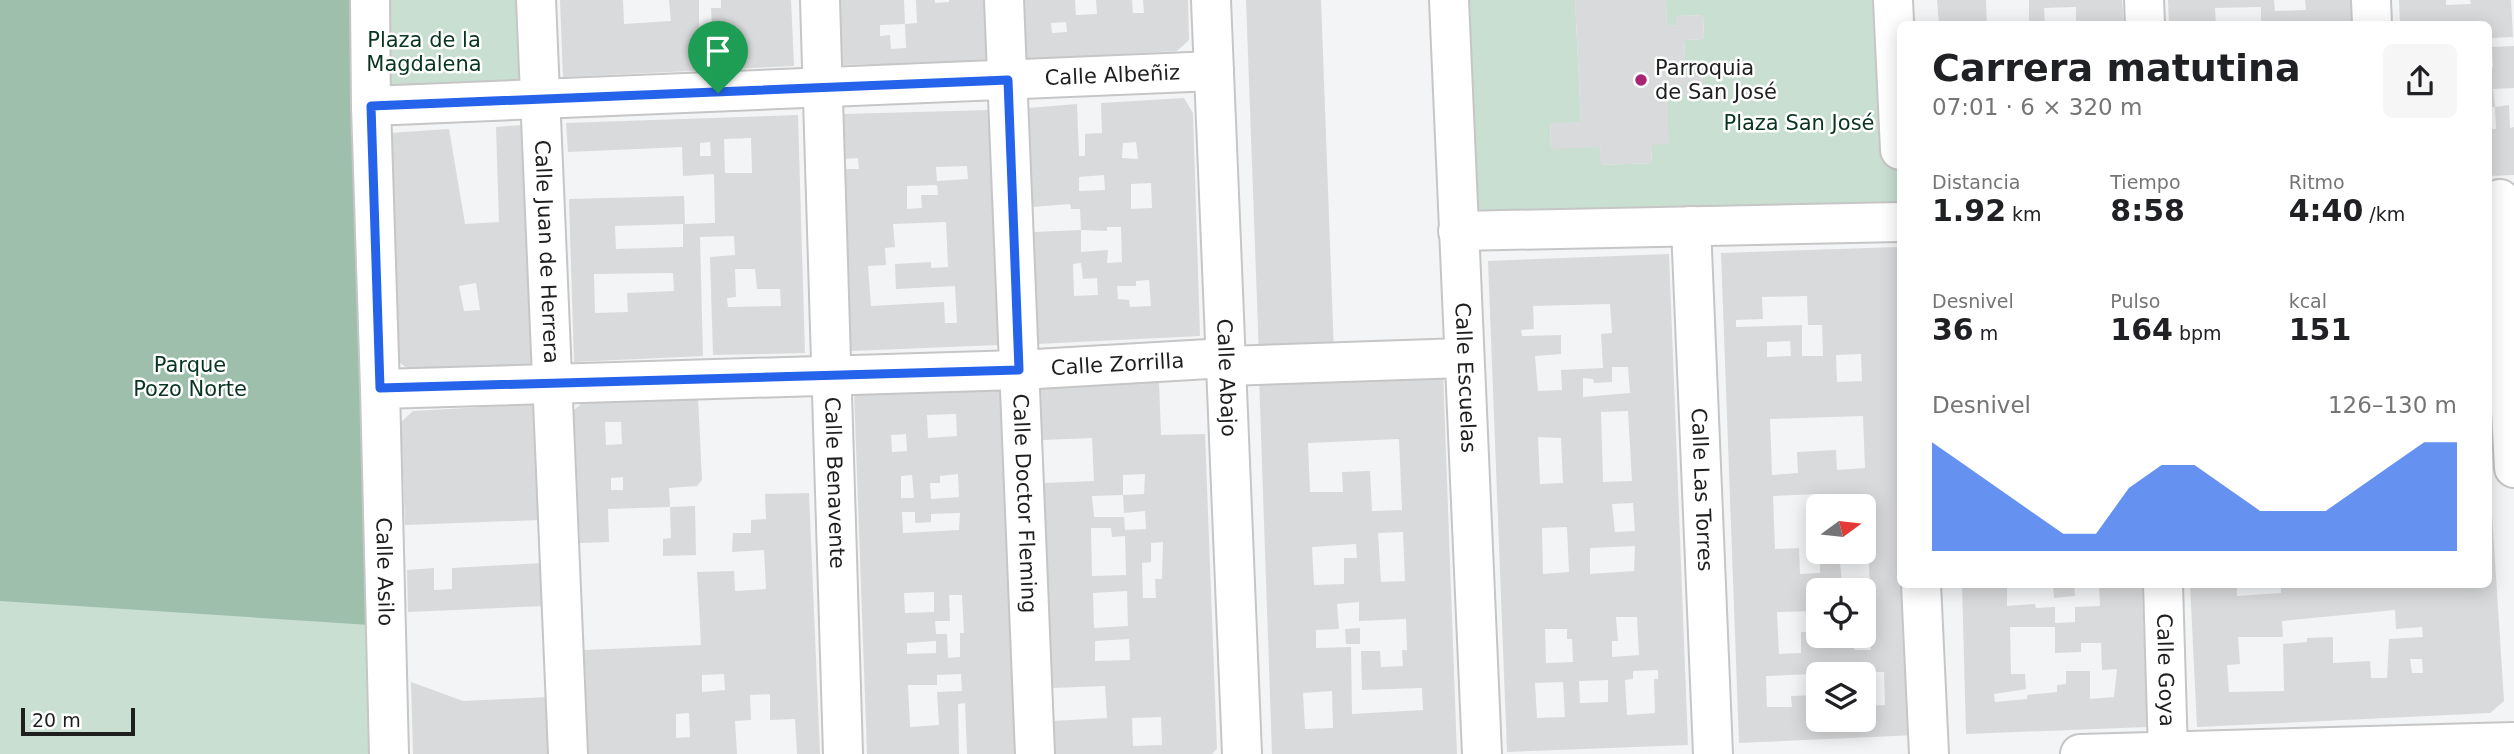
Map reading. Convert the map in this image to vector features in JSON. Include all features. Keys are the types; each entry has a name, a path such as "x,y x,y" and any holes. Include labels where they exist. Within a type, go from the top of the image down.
{"street":[{"path":"370,0 380,388"},
{"name":"Calle Juan de Herrera","path":"536,0 568,754"},
{"name":"Calle Benavente","path":"820,0 843,754"},
{"name":"Calle Doctor Fleming","path":"1004,0 1035,754"},
{"name":"Calle Abajo","path":"1211,0 1242,754"},
{"name":"Calle Escuelas","path":"1449,0 1482,754"},
{"path":"1893,0 1897,86"},
{"path":"2144,0 2145,21"},
{"path":"2371,0 2372,21"},
{"name":"Calle Albeñiz","path":"371,106 1214,71"},
{"path":"2501,199 2514,468"},
{"path":"1458,231 1897,222"},
{"name":"Calle Las Torres","path":"1691,226 1713,754"},
{"name":"Calle Zorrilla","path":"380,388 1226,362 1463,358"},
{"name":"Calle Asilo","path":"380,388 388,754"},
{"path":"1921,588 1929,754"},
{"name":"Calle Goya","path":"2163,588 2168,752"},
{"path":"2080,754 2514,742"}],"green space":[{"name":"Parque Pozo Norte","path":"0,0 536,0 540,99 374,106 379,754 0,754"},
{"name":"Parque Pozo Norte","path":"0,0 371,0 386,626 0,601"},
{"name":"Plaza San José","path":"1449,0 1575,0 1581,122 1550,124 1551,148 1600,147 1602,165 1652,163 1651,145 1667,86 1683,85 1683,95 1703,94 1703,74 1686,75 1684,40 1704,39 1703,15 1676,16 1676,25 1667,26 1666,0 1893,0 1897,86 1897,222 1458,231"}],"building":[{"path":"560,0 623,0 624,24 671,21 669,0 699,0 699,28 712,27 711,8 721,8 721,0 791,0 794,66 563,77"},
{"path":"837,0 904,0 905,24 917,23 916,0 935,0 935,3 949,0 984,0 987,62 839,65","holes":["905,24 906,48 891,49 890,35 880,36 880,25"]},
{"path":"1024,0 1075,0 1076,15 1097,14 1096,0 1132,0 1133,13 1144,13 1143,0 1188,0 1189,40 1177,51 1026,60","holes":["1066,22 1067,32 1052,33 1051,23"]},
{"path":"1246,0 1321,0 1334,353 1259,356"},
{"name":"Parroquia de San José","path":"1575,0 1666,0 1667,26 1676,25 1676,16 1703,15 1704,39 1684,40 1686,75 1703,74 1703,94 1683,95 1683,85 1667,86 1669,144 1651,145 1652,163 1601,165 1600,147 1551,149 1550,123 1581,122"},
{"path":"1937,0 1986,0 1987,21 1939,21"},
{"path":"2029,0 2122,0 2124,21 2076,21 2076,7 2044,8 2045,21 2029,21"},
{"path":"2168,0 2274,0 2275,11 2306,10 2305,0 2352,0 2353,21 2261,21 2261,7 2215,8 2216,21 2169,21"},
{"path":"2399,0 2446,0 2446,5 2471,4 2470,0 2511,0 2513,37 2492,38 2492,21 2400,21"},
{"path":"2514,46 2514,88 2493,89 2495,107 2492,107 2492,47"},
{"path":"1184,98 1193,113 1200,336 1037,344 1034,232 1081,230 1080,209 1071,209 1070,204 1032,207 1028,108 1077,104 1079,156 1085,156 1085,134 1102,133 1101,103","holes":["1136,142 1138,159 1122,158 1123,143","1104,175 1105,190 1079,191 1079,177","1151,183 1152,208 1131,209 1131,184","1107,227 1121,227 1122,262 1107,263 1108,250 1081,252 1081,230 1107,231","1081,263 1083,279 1097,278 1098,295 1074,296 1073,264","1149,280 1151,306 1130,307 1129,300 1118,299 1117,286 1136,286 1136,281"]},
{"path":"2509,105 2510,128 2514,127 2514,175 2492,176 2495,107"},
{"path":"989,110 999,345 851,351 845,169 859,169 858,158 844,159 844,114","holes":["967,166 968,179 937,181 936,167","937,185 938,195 921,195 922,208 907,209 907,186","946,222 948,267 931,268 931,262 895,264 896,289 955,286 957,323 945,323 944,302 871,306 868,266 886,265 885,248 895,247 893,224"]},
{"path":"798,115 805,353 713,355 710,257 735,255 734,236 700,237 703,356 574,362 569,199 684,196 685,224 715,223 714,174 683,176 682,147 568,152 566,123","holes":["751,138 752,173 725,173 724,139","710,142 711,156 700,156 700,143","683,224 683,247 616,249 615,226","735,269 755,269 757,289 780,289 781,306 728,307 727,298 736,297","673,273 674,291 627,293 628,312 595,313 594,274"]},
{"path":"523,125 533,364 409,370 399,362 389,133 449,129 465,224 499,222 496,127","holes":["476,283 480,310 464,311 459,286"]},
{"path":"1897,247 1897,588 1910,588 1916,735 1739,743 1721,253","holes":["1807,296 1808,325 1822,325 1823,356 1802,356 1802,325 1736,327 1736,320 1763,319 1762,297","1790,341 1791,356 1767,357 1767,342","1861,354 1862,381 1837,382 1836,355","1863,416 1865,468 1837,470 1836,450 1797,452 1798,473 1772,475 1770,419","1876,494 1876,564 1869,564 1870,578 1876,578 1876,648 1806,648 1806,632 1801,632 1801,653 1779,654 1777,612 1806,611 1806,578 1841,578 1840,564 1820,564 1820,573 1800,574 1799,548 1775,549 1773,496"]},
{"path":"1669,254 1688,745 1507,752 1488,261","holes":["1610,304 1612,333 1601,334 1603,368 1561,370 1562,390 1538,391 1535,356 1561,354 1561,335 1522,336 1521,330 1534,329 1533,306","1612,367 1628,367 1630,393 1583,397 1583,378 1593,379 1594,383 1612,382","1628,411 1632,481 1603,482 1601,412","1538,437 1561,438 1563,483 1540,484","1633,503 1635,531 1615,532 1612,504","1567,527 1569,572 1543,574 1542,528","1635,546 1634,571 1590,574 1590,548","1616,617 1637,617 1639,655 1612,657 1612,641 1618,641","1545,629 1567,629 1567,639 1572,639 1573,662 1546,663","1658,670 1658,679 1654,679 1655,713 1627,715 1625,680 1633,679 1633,671","1608,680 1608,702 1580,703 1579,681","1563,682 1565,717 1537,718 1535,683"]},
{"path":"1443,371 1457,754 1272,754 1259,377","holes":["1399,439 1402,510 1372,511 1370,471 1342,472 1343,492 1310,492 1308,443","1403,532 1405,581 1381,582 1378,533","1356,544 1357,558 1344,558 1344,584 1314,585 1312,547","1359,602 1359,621 1406,619 1407,650 1402,650 1403,666 1381,667 1380,651 1361,651 1362,690 1422,688 1423,710 1352,714 1351,647 1316,648 1316,630 1339,629 1337,604","1332,691 1333,728 1305,729 1303,693"]},
{"path":"1159,382 1161,435 1205,434 1217,749 1212,754 1055,754 1053,721 1107,718 1105,686 1052,688 1044,483 1094,481 1092,438 1042,440 1041,386","holes":["1145,474 1144,494 1123,495 1123,475","1123,495 1124,513 1145,511 1146,529 1125,530 1124,517 1094,517 1092,496","1091,528 1111,528 1112,537 1125,536 1126,575 1092,576","1163,542 1162,579 1155,579 1156,598 1143,598 1142,563 1151,562 1151,543","1127,591 1128,626 1094,628 1093,593","1129,639 1130,660 1095,661 1095,641","1161,717 1162,745 1133,746 1132,718"]},
{"path":"1002,386 1015,754 967,754 965,703 958,704 959,754 867,754 854,391","holes":["956,414 957,436 928,438 927,415","906,434 907,451 892,452 891,435","958,474 959,497 931,499 930,483 940,483 940,476","912,475 914,498 901,498 901,476","902,512 915,512 915,523 931,522 931,514 960,513 959,530 903,533","934,592 934,612 905,613 904,593","949,595 962,595 964,633 960,633 960,657 948,658 947,634 936,634 935,621 950,621","936,641 936,653 907,654 907,643","961,674 962,691 937,692 939,725 910,727 908,685 937,685 937,675"]},
{"path":"698,397 702,480 697,486 669,488 670,507 608,509 609,542 580,543 574,410 587,399","holes":["605,422 621,422 622,444 606,445","623,477 623,490 611,490 611,478"]},
{"path":"535,404 540,520 405,525 401,422 413,411"},
{"path":"809,493 820,754 797,754 795,719 770,720 770,694 750,695 751,720 735,721 737,754 588,754 584,650 701,645 697,572 734,571 735,591 766,589 764,550 732,552 733,533 751,533 751,520 766,519 765,494","holes":["724,674 725,690 702,692 702,675","689,713 690,737 676,738 676,714"]},
{"path":"695,506 696,555 663,556 663,539 671,538 670,507"},
{"path":"2492,514 2504,701 2490,713 2197,727 2190,588 2237,588 2237,596 2281,593 2281,588 2492,588","holes":["2395,610 2396,629 2422,627 2423,637 2389,639 2387,678 2371,678 2370,661 2333,663 2333,637 2307,638 2307,642 2283,644 2284,691 2229,692 2227,665 2240,664 2238,637 2283,637 2282,621","2410,659 2422,659 2423,673 2412,673"]},
{"path":"542,563 544,606 408,612 407,570 434,568 434,590 452,589 452,568"},
{"path":"1962,588 2007,588 2007,606 2035,604 2036,608 2055,607 2055,623 2075,622 2075,607 2100,606 2099,588 2142,588 2147,727 1966,734","holes":["2010,627 2055,627 2055,653 2081,652 2081,643 2101,643 2102,670 2117,669 2114,697 2090,699 2090,671 2066,671 2066,684 2057,685 2057,692 2027,695 2027,699 1995,702 1994,694 2026,689 2025,674 2011,674"]},
{"path":"2053,588 2074,588 2075,596 2054,598"},
{"path":"1360,628 1360,644 1346,644 1345,629"},
{"path":"411,682 463,701 548,697 551,754 413,754"}],"place":[{"name":"Parroquia de San José","path":"1641,80"}],"route":[{"path":"1008,80 1019,370 380,388 371,106 718,93 1008,80"}],"park label":[{"name":"Plaza de la Magdalena","path":"424,52"}]}
